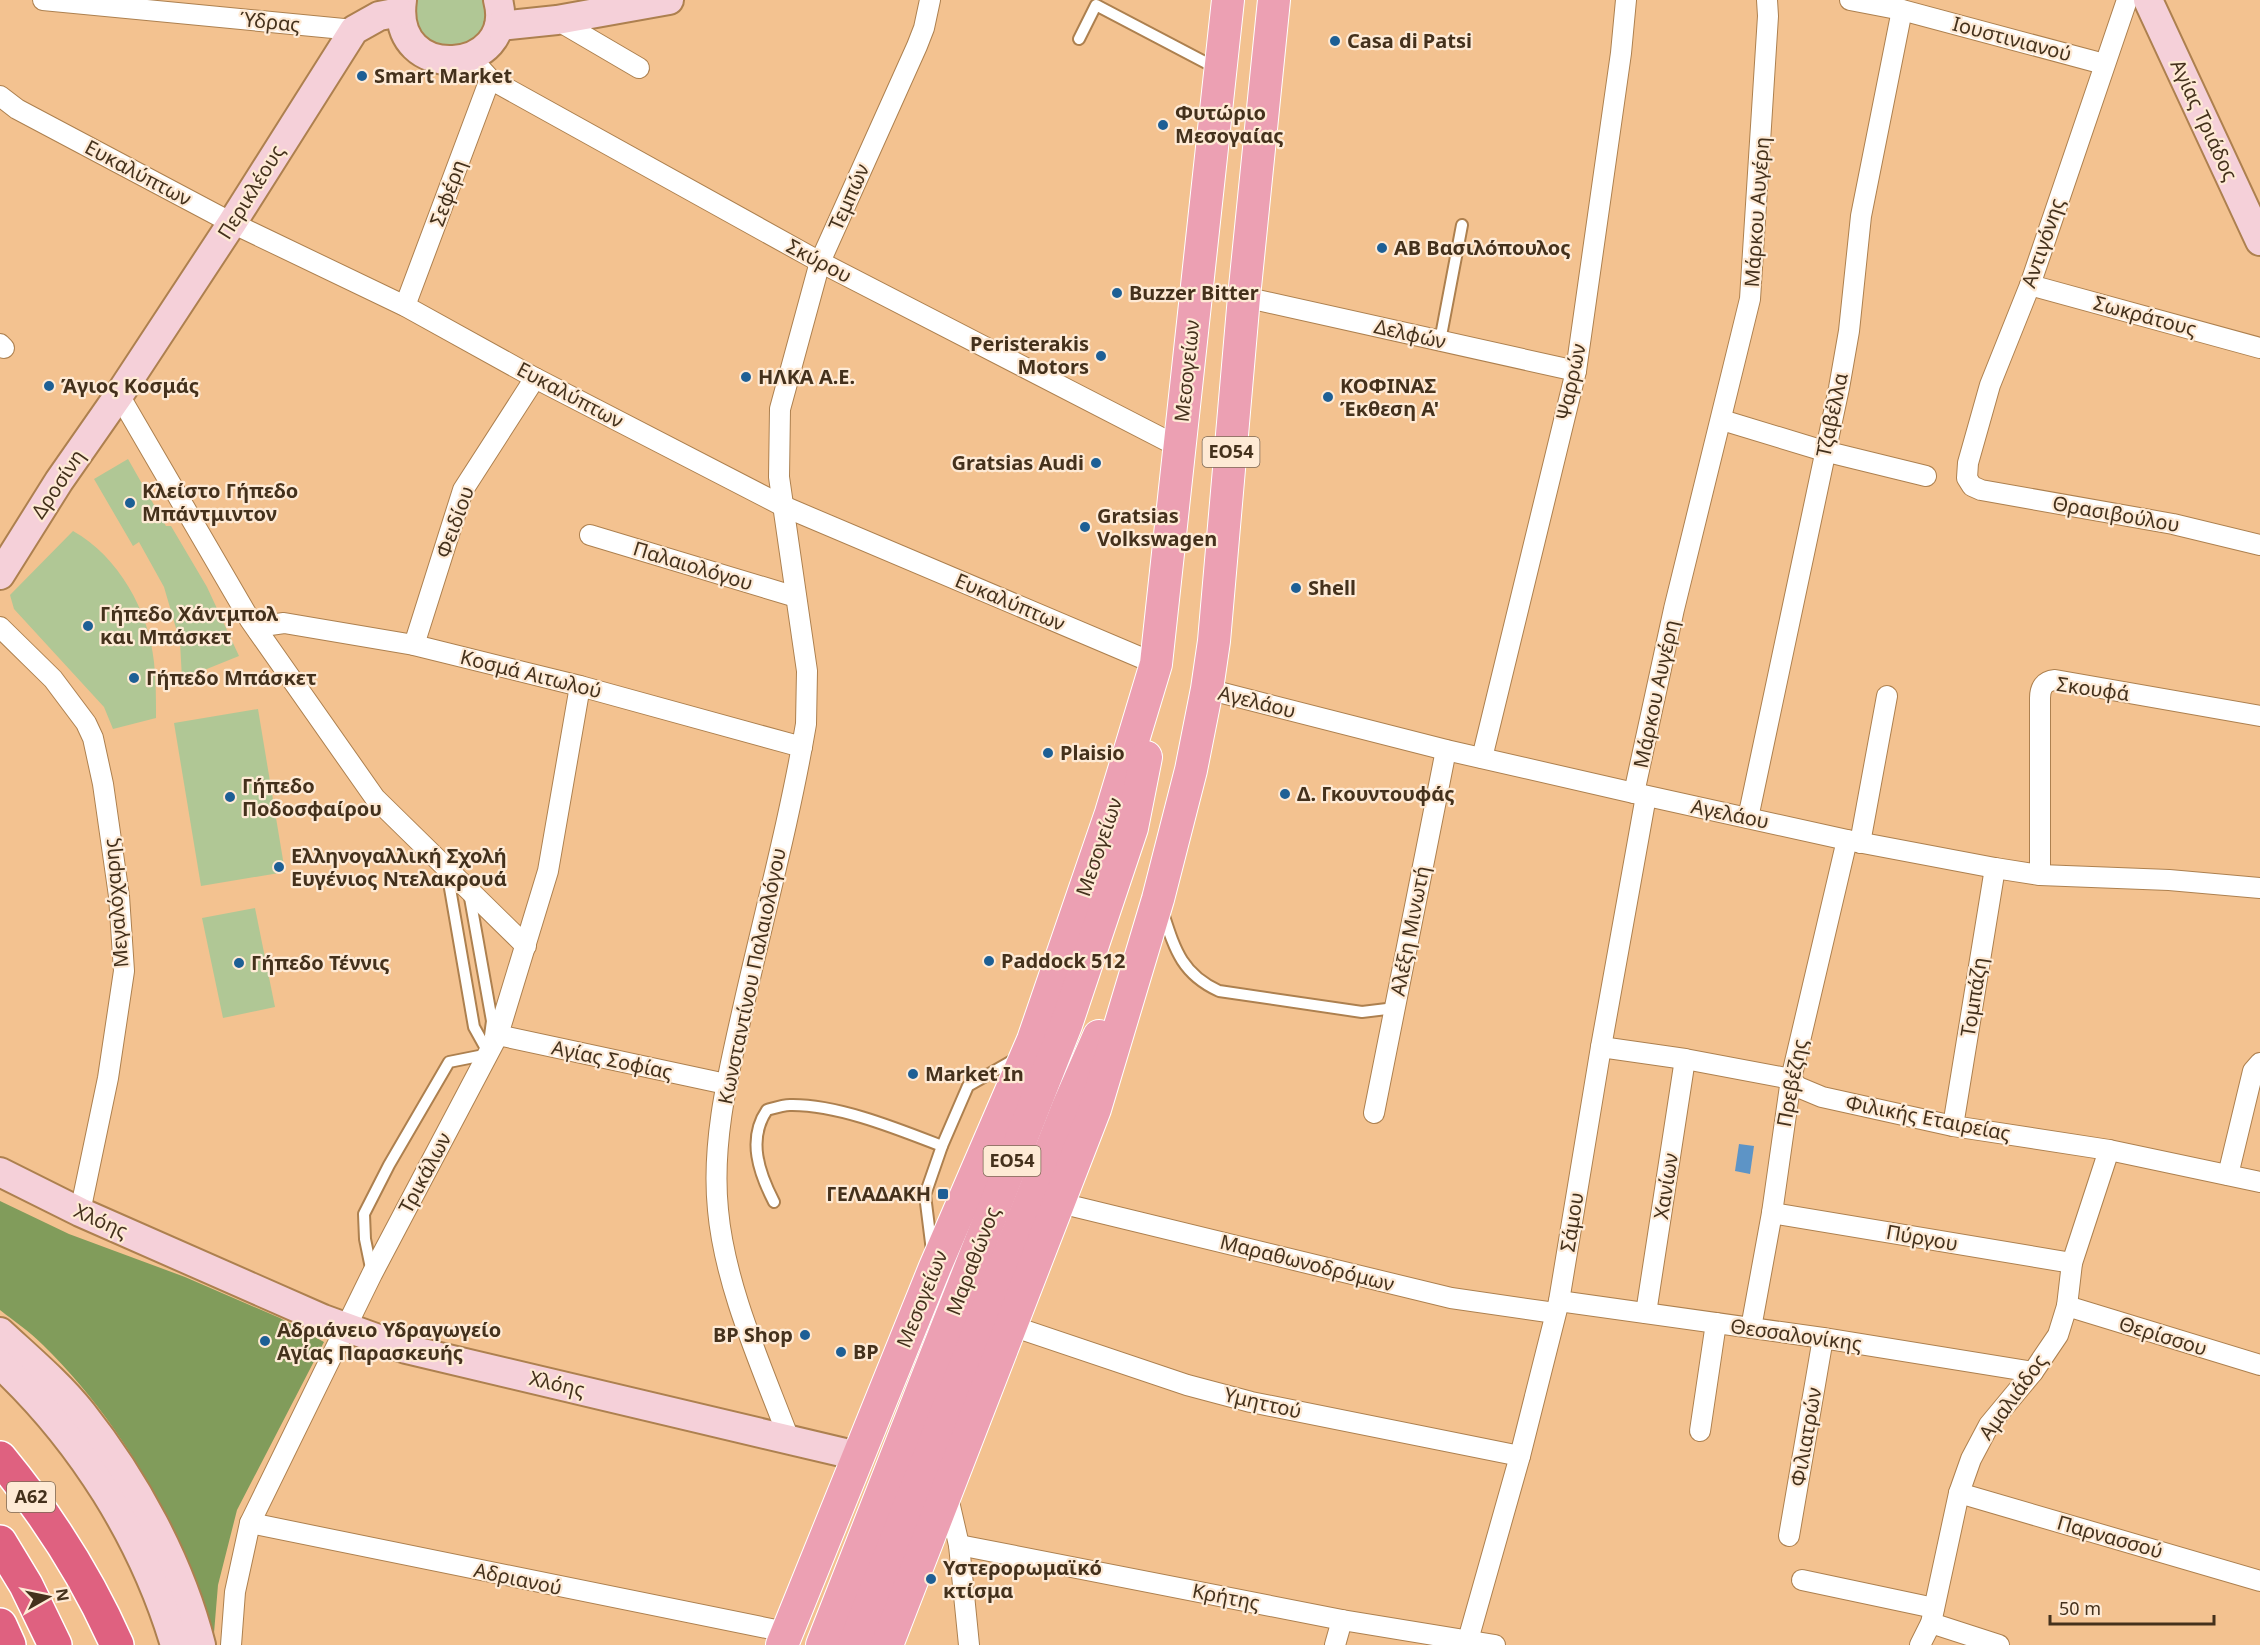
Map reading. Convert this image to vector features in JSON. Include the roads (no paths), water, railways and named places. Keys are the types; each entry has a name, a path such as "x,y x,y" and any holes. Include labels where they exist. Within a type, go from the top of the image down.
{"highway":[{"name":"Α62","path":"0,1458 60,1538 117,1645"},
{"path":"0,1542 26,1585 55,1645"},
{"path":"0,1625 9,1645"}],"main road":[{"name":"Μεσογείων","path":"784,1639 934,1268 1028,1052 1112,813 1156,664 1228,0"},
{"name":"ΕΟ54","path":"887,1645 1095,1109 1158,899 1191,770 1207,689 1217,608 1244,297 1274,0"},
{"name":"Μαραθώνος","path":"822,1645 1073,1003 1132,828 1144,771 1156,664"},
{"name":"Μαραθώνος","path":"854,1645 1068,1107 1158,899"}],"street":[{"name":"Ύδρας","path":"43,0 354,30"},
{"path":"401,6 402,26 417,49 429,57 443,61 457,61 483,50 492,39 499,13 556,20 669,0"},
{"name":"Τεμπών","path":"783,506 779,462 780,409 820,262 917,46 924,28 930,0"},
{"name":"Ψαρρών","path":"1482,758 1576,372 1621,53 1626,0"},
{"name":"Μάρκου Αυγέρη","path":"1640,794 1674,609 1748,311 1752,284 1762,135 1767,0"},
{"name":"Ιουστινιανού","path":"1850,0 1902,10 2104,64"},
{"name":"Αντιγόνης","path":"1972,486 1967,478 1968,463 1983,407 2002,351 2030,285 2127,0"},
{"name":"Αγίας Τριάδος","path":"2148,0 2258,234"},
{"name":"Περικλέους","path":"119,395 232,223 354,30 401,6"},
{"name":"Τζαβέλλα","path":"1748,818 1839,388 1849,331 1861,216 1902,10"},
{"path":"556,20 639,68"},
{"name":"Σκύρου","path":"470,57 490,79 820,262 1179,447"},
{"name":"Σεφέρη","path":"405,306 490,79"},
{"name":"Ευκαλύπτων","path":"0,96 17,109 232,223 405,306 535,378 783,506 1156,664"},
{"name":"Σωκράτους","path":"2030,285 2260,348"},
{"name":"Δελφών","path":"1244,297 1576,372"},
{"name":"Φειδίου","path":"414,645 463,490 535,378"},
{"path":"119,395 258,631 375,798 526,946"},
{"name":"Δροσίνη","path":"0,575 59,481 119,395"},
{"path":"1722,420 1824,451 1926,476"},
{"name":"Θρασιβούλου","path":"1972,486 1981,490 2174,524 2260,545"},
{"name":"Κωνσταντίνου Παλαιολόγου","path":"783,506 807,671 806,724 726,1084 716,1167 722,1244 732,1283 789,1439"},
{"name":"Παλαιολόγου","path":"590,535 796,597"},
{"name":"Κοσμά Αιτωλού","path":"258,631 270,625 292,623 414,645 580,686 802,747"},
{"name":"Μεγαλόχαρης","path":"0,627 53,679 86,723 93,738 103,784 119,896 124,971 108,1077 80,1212"},
{"name":"Σκουφά","path":"2040,875 2040,690 2046,683 2055,680 2260,716"},
{"name":"Τρικάλων","path":"231,1645 235,1592 250,1523 372,1274 498,1035 548,871 580,686"},
{"name":"Αγελάου","path":"1207,689 1446,750 1853,841 1995,868 2040,875 2169,880 2260,888"},
{"name":"Πρεβέζης","path":"1751,1328 1772,1213 1791,1079 1853,841 1887,696"},
{"name":"Αλέξη Μινωτή","path":"1374,1113 1446,750"},
{"name":"Σάμου","path":"1468,1640 1520,1456 1557,1307 1601,1047 1640,794"},
{"name":"Τομπάζη","path":"1953,1126 1995,868"},
{"name":"Αγίας Σοφίας","path":"498,1035 726,1084"},
{"name":"Φιλικής Εταιρείας","path":"1601,1047 1685,1059 1791,1079 1797,1087 1822,1097 1953,1126 2109,1150 2260,1182"},
{"name":"Χανίων","path":"1646,1313 1685,1059"},
{"path":"2228,1175 2253,1071 2260,1063"},
{"name":"Αμαλιάδος","path":"1920,1645 1932,1615 1959,1493 1971,1459 1989,1425 2033,1372 2058,1335 2067,1306 2072,1263 2109,1150"},
{"name":"Χλόης","path":"0,1172 80,1212 345,1328 406,1349 858,1456"},
{"name":"Μαραθωνοδρόμων","path":"1060,1203 1450,1298 1557,1307"},
{"name":"Πύργου","path":"1772,1213 2072,1263"},
{"name":"Θερίσσου","path":"2067,1306 2260,1365"},
{"name":"Θεσσαλονίκης","path":"1557,1307 1646,1313 1823,1338 2033,1372"},
{"path":"1700,1431 1716,1323"},
{"name":"Υμηττού","path":"1012,1326 1187,1385 1251,1402 1520,1456"},
{"path":"0,1332 41,1369 81,1413 118,1465 140,1501 173,1566 201,1645"},
{"name":"Φιλιατρών","path":"1789,1536 1823,1338"},
{"path":"0,1365 19,1382 61,1429 85,1461 120,1517 150,1576 165,1611 175,1645"},
{"path":"947,1490 959,1545 969,1645"},
{"name":"Παρνασσού","path":"1959,1493 2260,1581"},
{"name":"Αδριανού","path":"250,1523 744,1625 784,1639"},
{"name":"Κρήτης","path":"959,1545 1342,1620 1495,1645"},
{"path":"1802,1580 1932,1615 1999,1645"},
{"path":"1335,1645 1342,1620"}],"lane":[{"path":"1079,39 1096,4 1220,70"},
{"path":"1440,341 1462,225"},
{"path":"446,867 474,1027 489,1054"},
{"path":"469,890 492,1022 489,1054"},
{"path":"1158,899 1172,939 1188,971 1202,983 1219,991 1362,1012 1395,1008"},
{"path":"934,1268 925,1195 942,1146 968,1086 1028,1052"},
{"path":"372,1274 365,1239 364,1214 388,1165 449,1062 489,1054"},
{"path":"774,1202 761,1178 757,1160 760,1120 767,1110 788,1104 840,1112 906,1132 942,1146"}],"water":[{"path":"1739,1144 1754,1146 1750,1174 1735,1171"}],"place":[{"name":"Casa di Patsi","path":"1335,41"},
{"name":"Smart Market","path":"362,76"},
{"name":"Φυτώριο Μεσογαίας","path":"1163,125"},
{"name":"ΑΒ Βασιλόπουλος","path":"1382,248"},
{"name":"Buzzer Bitter","path":"1117,293"},
{"name":"Peristerakis Motors","path":"1101,356"},
{"name":"ΗΛΚΑ Α.Ε.","path":"746,377"},
{"name":"Άγιος Κοσμάς","path":"49,386"},
{"name":"ΚΟΦΙΝΑΣ Έκθεση Α'","path":"1328,397"},
{"name":"Gratsias Audi","path":"1096,463"},
{"name":"Κλείστο Γήπεδο Μπάντμιντον","path":"130,503"},
{"name":"Gratsias Volkswagen","path":"1085,527"},
{"name":"Shell","path":"1296,588"},
{"name":"Γήπεδο Χάντμπολ και Μπάσκετ","path":"88,626"},
{"name":"Γήπεδο Μπάσκετ","path":"134,678"},
{"name":"Plaisio","path":"1048,753"},
{"name":"Δ. Γκουντουφάς","path":"1285,794"},
{"name":"Γήπεδο Ποδοσφαίρου","path":"230,797"},
{"name":"Ελληνογαλλική Σχολή Ευγένιος Ντελακρουά","path":"279,867"},
{"name":"Paddock 512","path":"989,961"},
{"name":"Γήπεδο Τέννις","path":"239,963"},
{"name":"Market In","path":"913,1074"},
{"name":"ΓΕΛΑΔΑΚΗ","path":"943,1194"},
{"name":"BP Shop","path":"805,1335"},
{"name":"Αδριάνειο Υδραγωγείο Αγίας Παρασκευής","path":"265,1341"},
{"name":"BP","path":"841,1352"},
{"name":"Υστερορωμαϊκό κτίσμα","path":"931,1579"}]}
